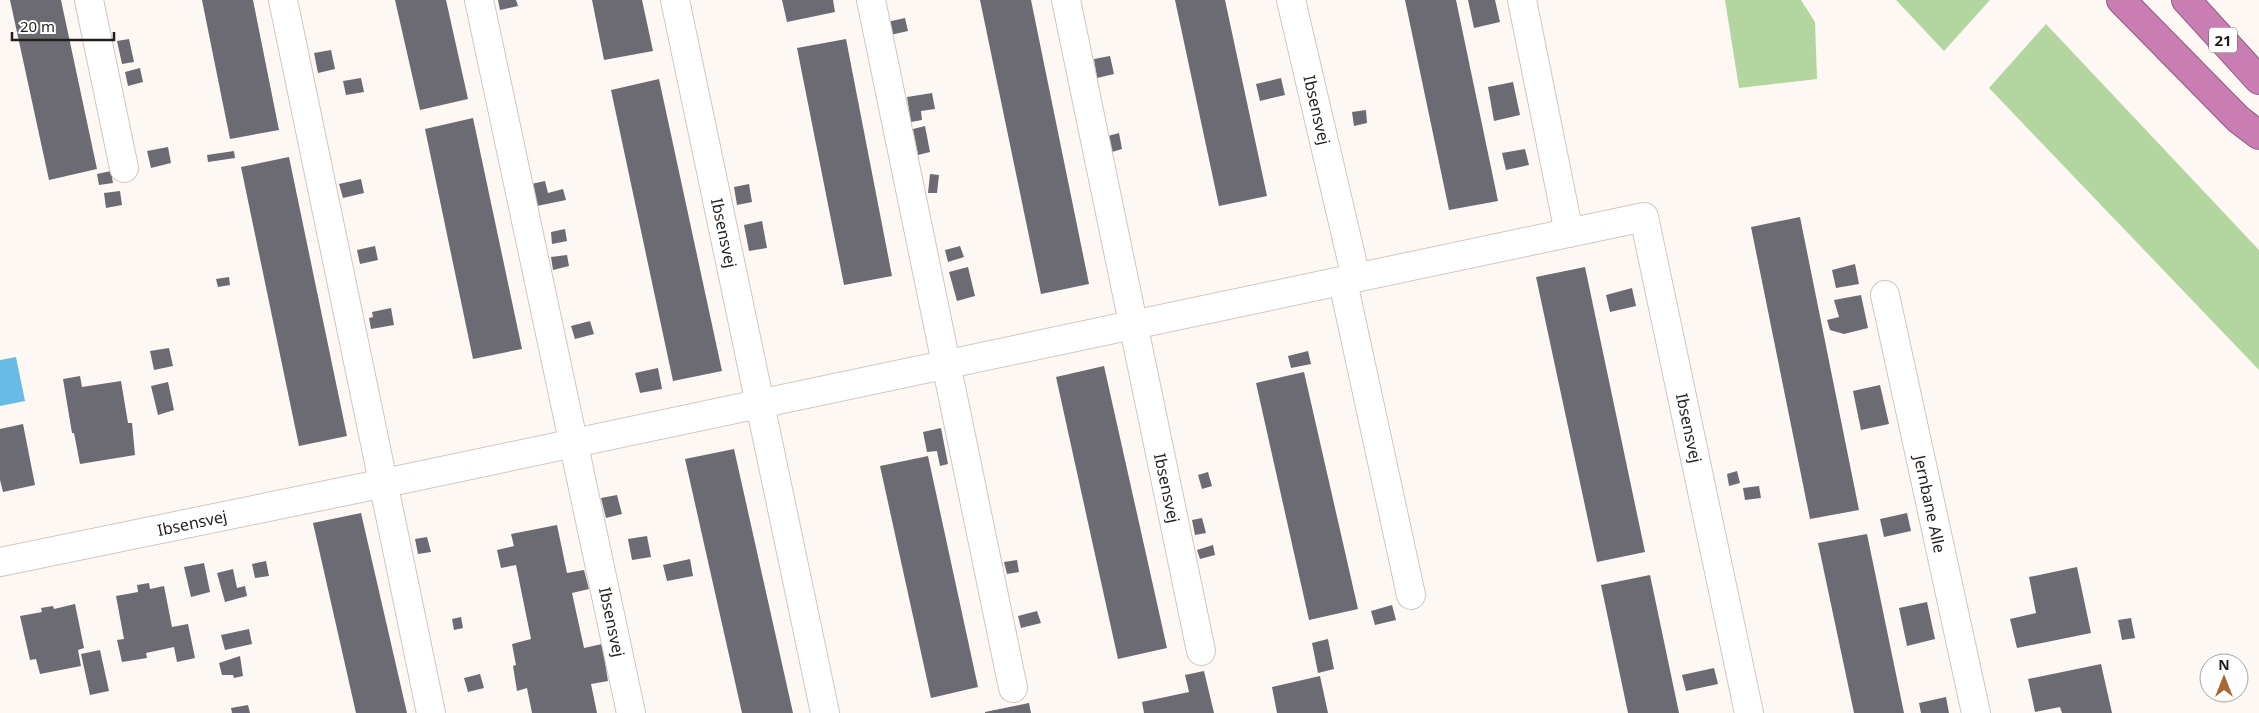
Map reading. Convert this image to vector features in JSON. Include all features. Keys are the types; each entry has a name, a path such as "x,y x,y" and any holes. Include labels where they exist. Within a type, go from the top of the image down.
{"highway":[{"path":"2121,0 2238,119 2259,136"},
{"name":"21","path":"2186,0 2259,80"}],"street":[{"path":"89,0 124,168"},
{"path":"283,0 432,713"},
{"name":"Ibsensvej","path":"479,0 631,713"},
{"name":"Ibsensvej","path":"675,0 825,713"},
{"name":"Ibsensvej","path":"1066,0 1201,651"},
{"name":"Ibsensvej","path":"1291,0 1411,594"},
{"path":"1522,0 1569,233"},
{"path":"873,12 1013,688"},
{"name":"Ibsensvej","path":"0,562 385,483 1644,217 1749,713"},
{"name":"Jernbane Alle","path":"1885,295 1976,713"}],"green space":[{"path":"1725,0 1801,0 1815,22 1817,79 1739,88"},
{"path":"1896,0 1990,0 1944,51"},
{"path":"2046,24 2259,250 2259,370 1989,88"}],"water":[{"path":"16,357 25,401 0,406 0,360"}],"building":[{"path":"10,0 61,0 97,169 49,180"},
{"path":"202,0 253,0 279,130 230,139"},
{"path":"395,0 446,0 468,99 420,110"},
{"path":"498,0 516,0 518,6 500,10"},
{"path":"592,0 642,0 653,51 604,60"},
{"path":"782,0 833,0 835,12 787,22"},
{"path":"980,0 1031,0 1089,284 1041,294"},
{"path":"1175,0 1225,0 1267,196 1219,206"},
{"path":"1405,0 1456,0 1498,201 1449,210"},
{"path":"1468,0 1495,0 1500,22 1474,28"},
{"path":"905,18 908,31 890,35 887,22"},
{"path":"129,39 134,62 122,64 117,41"},
{"path":"846,39 892,276 844,285 797,48"},
{"path":"331,50 335,69 318,73 314,53"},
{"path":"1110,56 1114,74 1097,78 1094,59"},
{"path":"140,68 143,82 128,86 125,72"},
{"path":"361,78 364,92 346,95 343,81"},
{"path":"1281,78 1285,95 1260,101 1256,84"},
{"path":"659,79 722,371 673,381 611,90"},
{"path":"1513,82 1520,115 1494,121 1488,87"},
{"path":"932,93 935,109 921,111 922,120 911,122 907,97"},
{"path":"1366,110 1367,123 1354,126 1352,112"},
{"path":"473,118 522,349 473,359 425,129"},
{"path":"925,126 930,152 918,155 913,129"},
{"path":"1119,133 1122,149 1112,152 1108,136"},
{"path":"168,147 171,163 151,168 147,151"},
{"path":"1525,149 1529,165 1506,170 1502,153"},
{"path":"234,151 235,158 208,162 207,155"},
{"path":"289,157 347,436 299,446 241,167"},
{"path":"111,171 113,183 99,185 97,174"},
{"path":"930,174 939,175 937,193 928,193"},
{"path":"361,179 364,193 343,198 339,184"},
{"path":"545,181 548,193 563,189 566,200 537,206 531,184"},
{"path":"749,184 752,202 737,205 734,187"},
{"path":"120,191 122,205 106,208 104,193"},
{"path":"1800,217 1859,510 1810,519 1751,227"},
{"path":"762,221 767,248 749,251 744,225"},
{"path":"565,229 567,241 552,244 551,232"},
{"path":"375,246 378,260 360,264 357,250"},
{"path":"960,246 964,257 948,262 945,250"},
{"path":"567,255 569,266 553,270 551,257"},
{"path":"1855,264 1859,284 1836,288 1832,270"},
{"path":"968,267 975,296 957,301 949,272"},
{"path":"1585,267 1645,552 1597,562 1536,277"},
{"path":"229,277 230,285 218,287 216,279"},
{"path":"1632,288 1636,306 1610,312 1606,295"},
{"path":"1861,295 1868,328 1844,334 1830,330 1827,320 1839,317 1834,300"},
{"path":"391,308 394,325 371,329 369,318 373,317 372,312"},
{"path":"590,321 594,334 575,339 571,326"},
{"path":"169,348 173,366 154,370 150,351"},
{"path":"1308,351 1311,364 1291,368 1288,356"},
{"path":"1104,366 1167,648 1118,659 1056,377"},
{"path":"658,368 662,389 640,393 635,373"},
{"path":"1304,372 1358,609 1309,620 1256,383"},
{"path":"80,376 82,387 121,381 128,423 132,423 135,455 80,464 74,433 72,433 63,379"},
{"path":"168,382 174,410 158,415 151,386"},
{"path":"1880,385 1889,424 1861,430 1853,391"},
{"path":"23,424 35,485 3,492 0,480 0,429"},
{"path":"941,428 948,464 940,466 937,451 927,452 923,432"},
{"path":"734,449 793,713 742,713 685,459"},
{"path":"928,456 978,687 931,698 880,466"},
{"path":"1737,471 1740,483 1729,486 1727,474"},
{"path":"1208,472 1212,486 1202,489 1198,475"},
{"path":"1759,486 1761,498 1745,500 1743,488"},
{"path":"617,495 622,514 606,518 601,498"},
{"path":"361,513 407,713 356,713 313,523"},
{"path":"1907,513 1911,531 1884,537 1880,519"},
{"path":"1202,518 1206,533 1195,535 1192,520"},
{"path":"557,525 567,573 584,570 589,589 572,593 584,648 602,644 608,681 591,684 597,713 532,713 527,688 517,691 513,666 516,665 512,644 531,639 516,565 501,568 497,550 514,546 511,534"},
{"path":"1867,534 1904,713 1854,713 1818,543"},
{"path":"647,536 651,557 632,560 628,539"},
{"path":"427,537 431,552 418,554 415,539"},
{"path":"1213,545 1215,555 1200,559 1197,550"},
{"path":"690,559 693,576 667,581 663,565"},
{"path":"1017,560 1019,572 1007,574 1004,562"},
{"path":"266,561 269,576 255,578 252,564"},
{"path":"204,563 210,592 191,597 184,567"},
{"path":"2077,567 2091,633 2017,648 2010,619 2036,613 2029,577"},
{"path":"233,569 237,588 245,586 247,596 225,602 217,573"},
{"path":"1650,575 1679,713 1628,713 1601,585"},
{"path":"149,583 150,589 164,586 172,627 188,624 195,658 177,662 174,647 146,653 147,658 122,662 117,640 124,639 116,596 138,592 137,585"},
{"path":"1927,602 1935,639 1907,646 1899,608"},
{"path":"75,604 84,648 78,650 81,666 40,674 36,659 30,660 20,616 42,612 41,608 53,606 54,609"},
{"path":"1392,605 1396,620 1375,625 1371,611"},
{"path":"1037,611 1041,623 1021,628 1018,616"},
{"path":"461,617 463,628 454,630 452,619"},
{"path":"2131,618 2135,638 2122,640 2118,620"},
{"path":"249,629 252,644 225,650 221,635"},
{"path":"1328,639 1334,669 1318,673 1312,643"},
{"path":"100,650 109,691 90,695 81,654"},
{"path":"240,656 243,676 234,678 233,675 222,675 219,663"},
{"path":"2101,664 2112,713 2062,713 2060,707 2035,712 2028,679"},
{"path":"1714,668 1718,684 1686,691 1682,675"},
{"path":"1204,671 1214,713 1144,713 1142,702 1189,692 1185,675"},
{"path":"480,674 484,688 468,692 464,678"},
{"path":"1320,676 1328,713 1277,713 1272,687"},
{"path":"1946,697 1949,713 1921,713 1919,703"},
{"path":"1029,703 1031,713 985,713 985,712"},
{"path":"248,705 250,713 232,713 231,708"}]}
